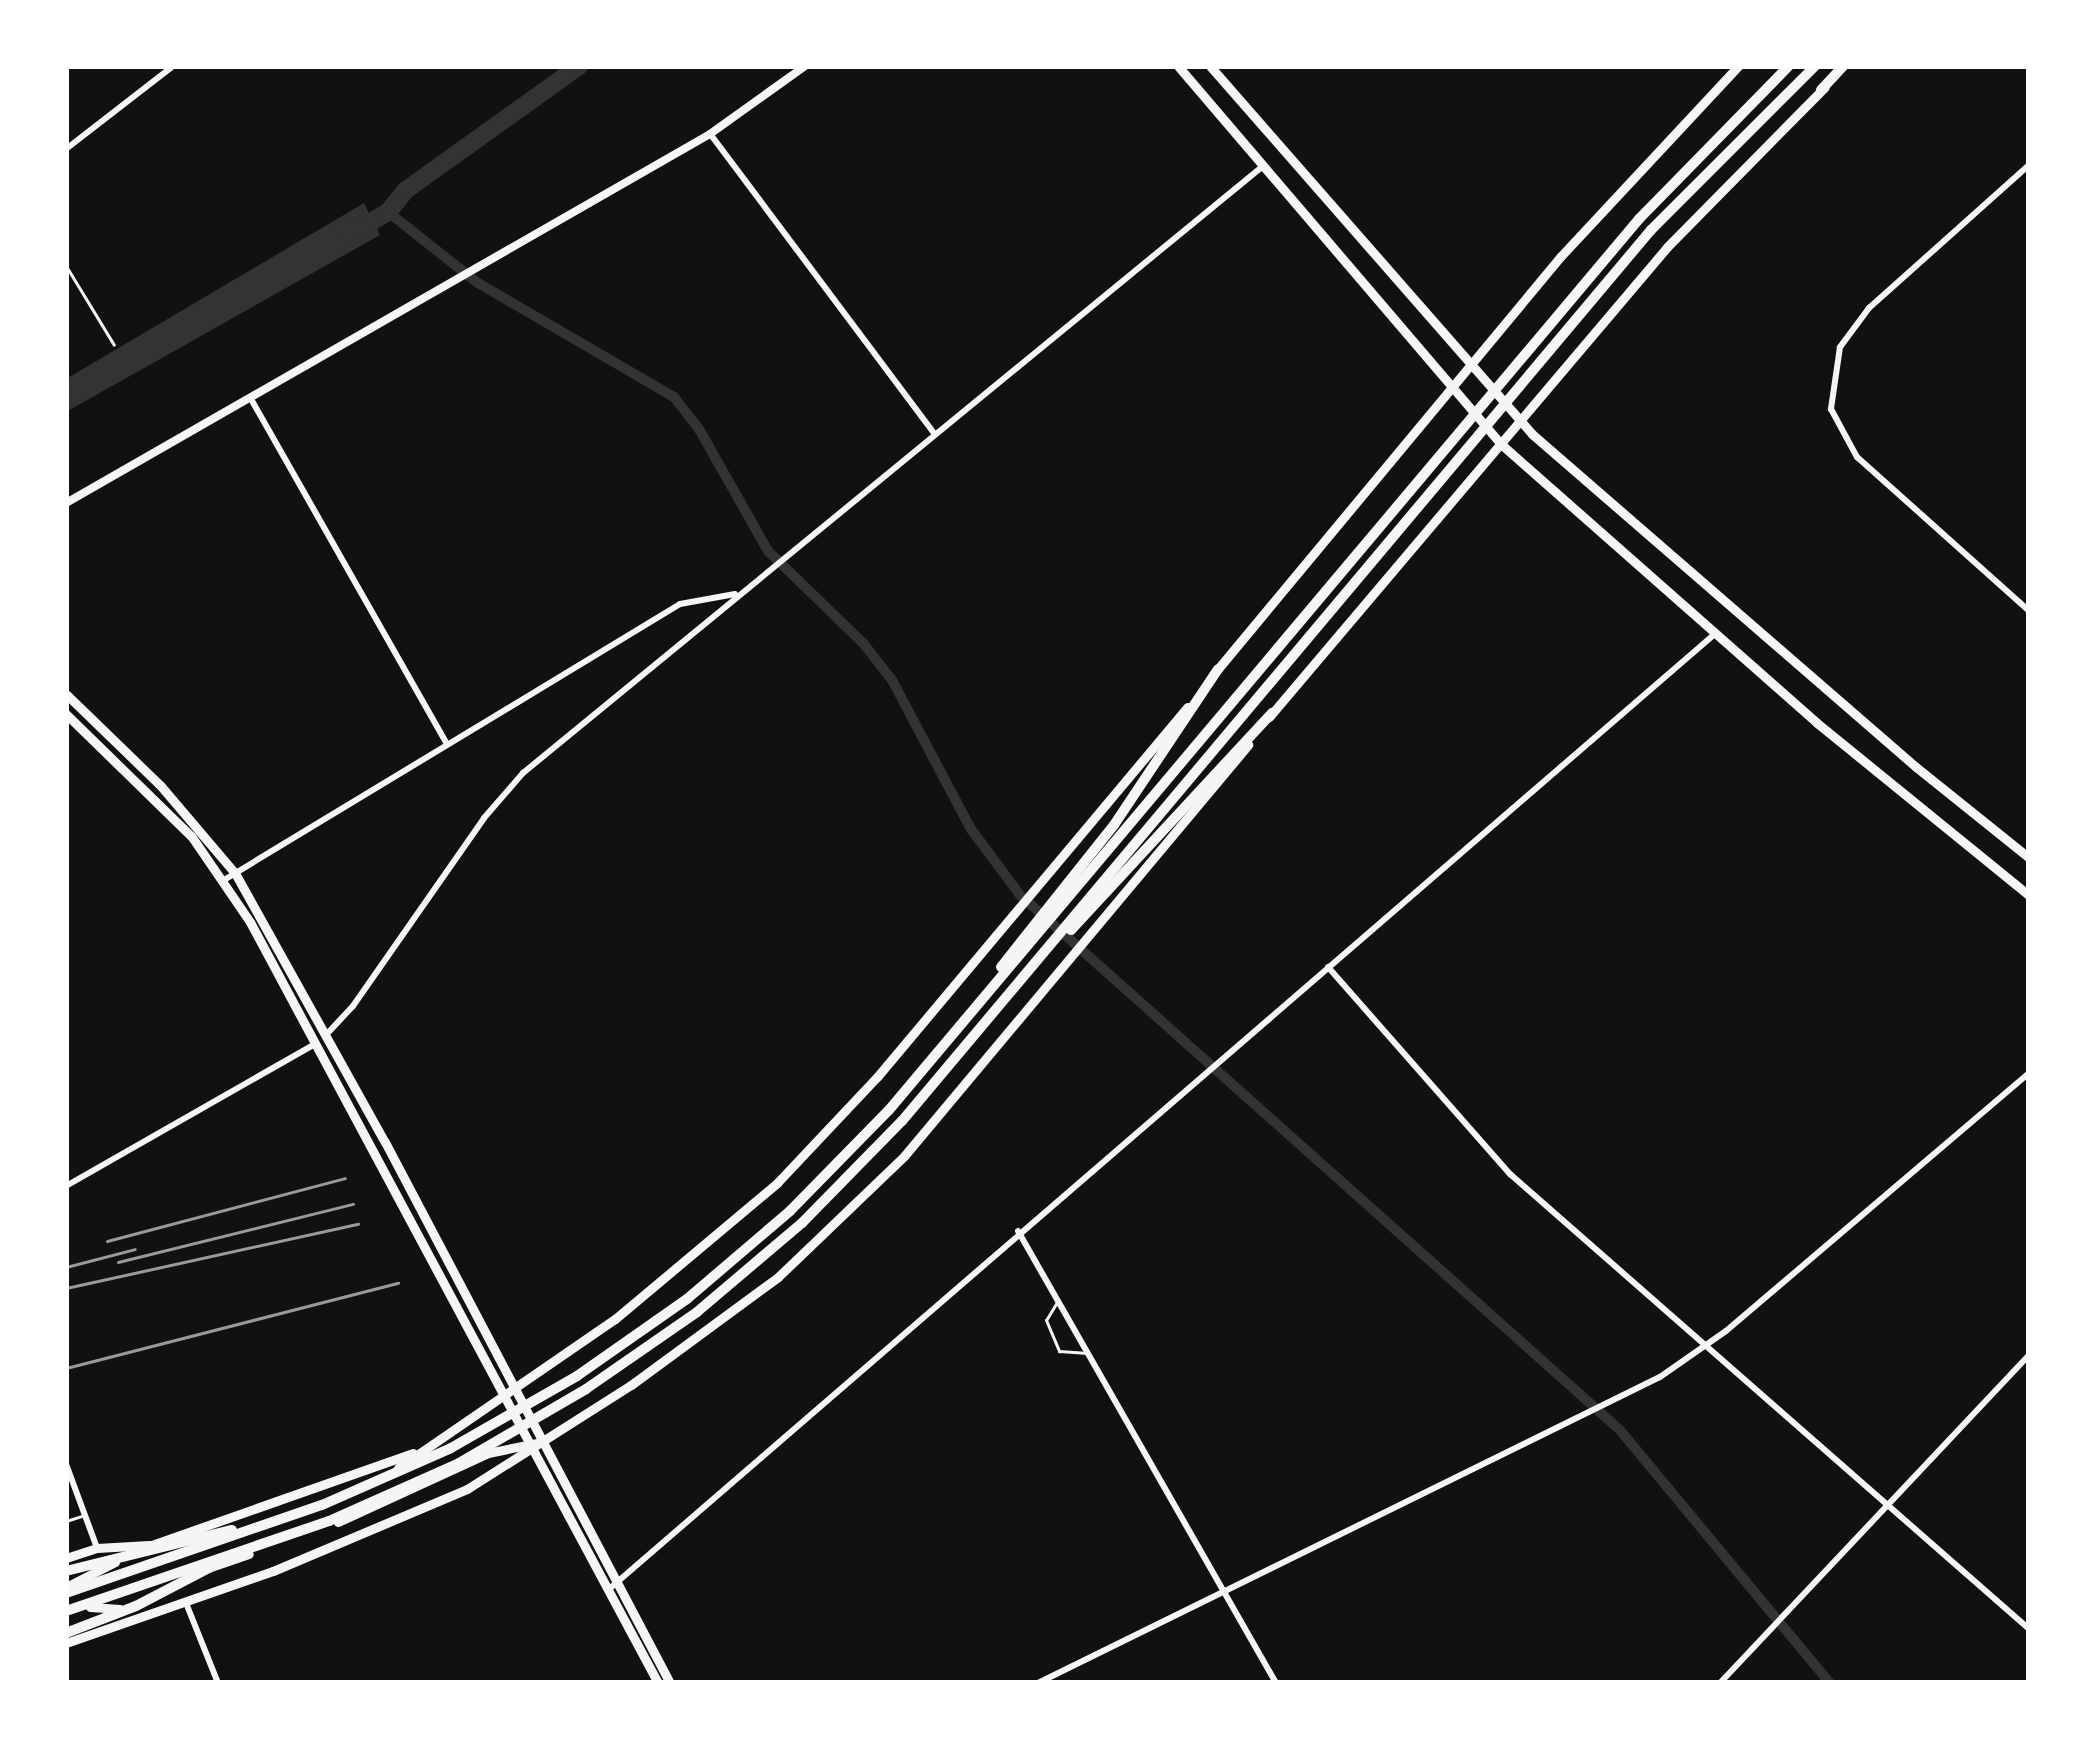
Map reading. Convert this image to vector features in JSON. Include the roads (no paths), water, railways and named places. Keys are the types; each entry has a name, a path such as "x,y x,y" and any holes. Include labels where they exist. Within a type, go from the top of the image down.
{"highway":[{"path":"66,1587 370,1487 577,1376 687,1299 790,1211 951,1036 1060,899 1639,219 1790,66"},
{"path":"1080,916 1651,230 1815,66"},
{"path":"1821,90 1846,66"},
{"path":"1060,899 1218,669"},
{"path":"66,1613 377,1502 459,1463 586,1389 697,1312 802,1223 902,1121 1026,974 1272,713"},
{"path":"66,1570 274,1522"},
{"path":"66,1633 136,1606 232,1555"}],"main road":[{"path":"1178,66 1502,445 1715,633 2029,895"},
{"path":"1210,66 1520,421 1916,767 2029,858"},
{"path":"66,1587 362,1487 475,1420 508,1389 615,1319 777,1183 854,1105 1041,884 1469,365 1639,168 1738,66"},
{"path":"66,1643 186,1603 427,1509 631,1385 825,1237 905,1155 1069,964 1272,713 1696,213 1821,90"},
{"path":"66,694 160,785 235,873 325,1036 534,1445 670,1683"},
{"path":"66,715 156,797 224,880 508,1389"},
{"path":"66,1613 331,1525 488,1454 534,1445"},
{"path":"66,1587 150,1545 430,1447"},
{"path":"66,1558 98,1548 150,1545"},
{"path":"66,1587 98,1548"},
{"path":"90,1607 143,1610 230,1585"},
{"path":"612,1586 658,1683"}],"street":[{"path":"66,149 173,66"},
{"path":"66,503 710,134 805,66"},
{"path":"710,134 935,434"},
{"path":"2029,165 1869,308 1840,347 1831,409 1858,457 2029,611"},
{"path":"66,1186 325,1036 353,1006 512,784 1263,166"},
{"path":"251,399 447,744"},
{"path":"224,880 680,604 739,594"},
{"path":"612,1586 1715,633"},
{"path":"1328,967 1510,1174 2029,1629"},
{"path":"1038,1683 1610,1403 1706,1347 2029,1073"},
{"path":"1018,1231 1276,1683"},
{"path":"1720,1683 1766,1640 2029,1355"},
{"path":"66,1464 98,1548"},
{"path":"186,1603 218,1683"}],"lane":[{"path":"66,266 113,345"},
{"path":"1058,1301 1046,1330 1065,1355 1088,1353"},
{"path":"66,1496 72,1488"},
{"path":"66,1521 85,1514"}],"waterway":[{"path":"352,233 388,212 406,190 579,66"},
{"path":"388,212 478,283 674,397 699,429 768,551 863,643 892,680 971,829 1020,895 1619,1429 1830,1683"}],"railway":[{"path":"107,1241 345,1178"},
{"path":"118,1262 353,1204"},
{"path":"66,1288 358,1224"},
{"path":"66,1267 135,1249"},
{"path":"66,1368 398,1283"}]}
